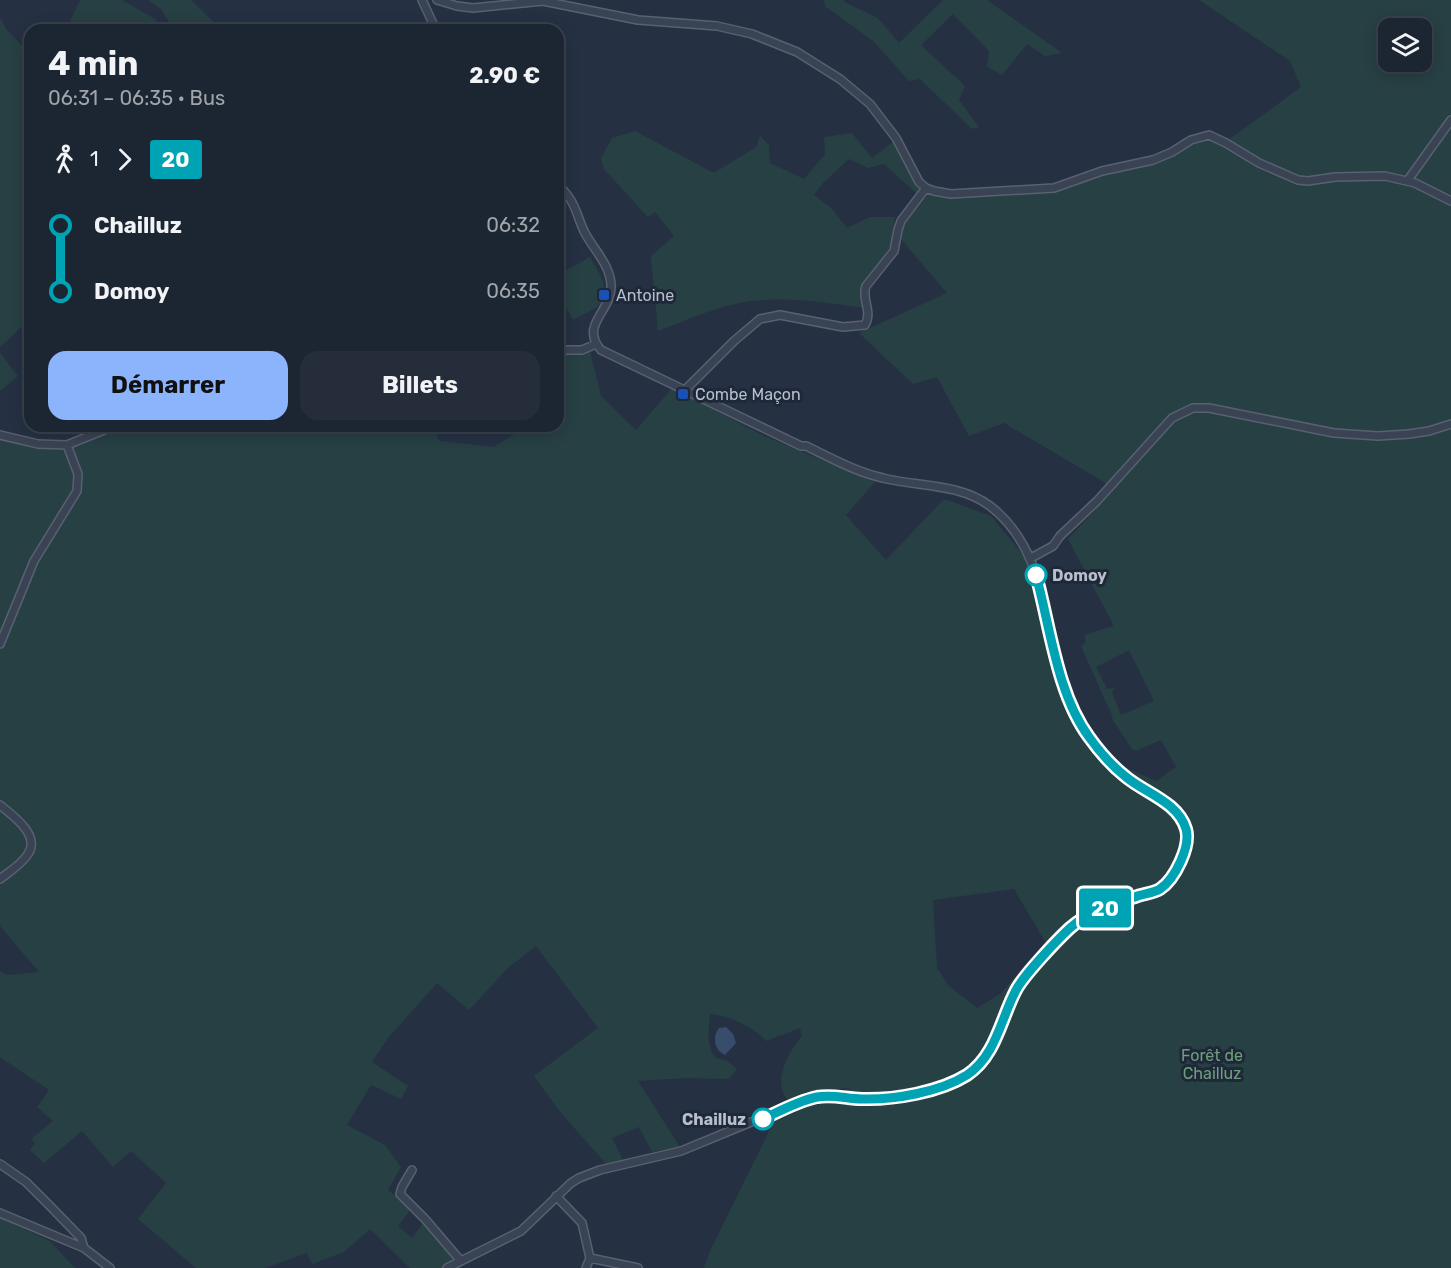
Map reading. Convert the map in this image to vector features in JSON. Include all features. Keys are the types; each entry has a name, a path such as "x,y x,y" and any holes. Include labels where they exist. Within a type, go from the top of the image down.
{"street":[{"path":"422,0 433,24"},
{"path":"437,0 473,8 543,1 638,20 727,28 761,38 797,52 840,79 870,104 891,130 918,182 934,191 960,194 1054,188 1102,171 1153,160 1191,140 1209,135 1226,142 1259,163 1298,180 1376,176 1408,180 1451,201"},
{"path":"1408,180 1451,120"},
{"path":"684,391 734,341 760,319 780,315 843,327 865,325 869,315 863,292 866,285 894,251 902,221 926,188"},
{"path":"447,1268 521,1231 571,1182 600,1170 681,1151 800,1102 826,1096 874,1099 910,1095 969,1074 991,1048 1017,988 1071,928 1090,914 1121,901 1160,889 1177,868 1184,855 1188,838 1186,826 1177,813 1166,803 1124,776 1089,738 1076,716 1063,684 1030,558 1012,527 982,501 951,489 881,478 860,471 806,446 801,446 601,350 596,344 594,329 610,295 611,283 606,266 583,230 571,199 564,191"},
{"path":"564,350 582,350 596,344"},
{"path":"1030,558 1053,546 1172,418 1182,411 1193,408 1221,410 1334,433 1378,436 1429,431 1451,424"},
{"path":"0,435 39,444 67,445 99,432"},
{"path":"0,644 34,561 77,491 78,474 67,445"},
{"path":"0,805 26,829 31,844 28,855 0,879"},
{"path":"0,1164 26,1182 81,1238 84,1248"},
{"path":"412,1170 400,1194 460,1260"},
{"path":"556,1196 582,1223 590,1258 586,1268"},
{"path":"0,1213 84,1248 111,1268"},
{"path":"590,1258 638,1268"}],"green space":[{"path":"80,0 122,0 155,19 159,24 69,24"},
{"path":"148,0 191,0 216,24 170,24 161,9"},
{"path":"824,0 844,0 878,18 899,43 943,0 987,0 1062,53 1045,56 1027,44 1002,75 987,67 989,51 953,14 921,45 965,86 959,100 979,127 972,129 920,79 909,81 873,41 825,6"},
{"name":"Forêt de Chailluz","path":"1199,0 1451,0 1451,1268 704,1268 710,1251 777,1115 851,1088 821,1090 792,1102 785,1096 781,1079 787,1060 802,1036 800,1028 766,1041 740,1023 710,1014 708,1037 710,1048 716,1058 726,1060 737,1069 729,1079 685,1078 638,1081 680,1147 652,1152 639,1127 612,1138 624,1162 608,1166 561,1113 534,1076 598,1028 536,946 509,967 469,1010 437,983 388,1038 372,1062 408,1086 401,1099 371,1085 347,1125 385,1145 401,1167 388,1190 411,1209 398,1226 412,1238 423,1223 454,1259 442,1268 410,1268 370,1229 344,1252 312,1264 307,1253 265,1268 196,1268 138,1219 166,1183 131,1151 113,1167 82,1131 44,1163 30,1150 35,1143 31,1139 53,1121 37,1107 49,1090 0,1057 0,971 7,975 39,972 0,926 0,432 77,447 108,432 435,432 439,441 494,447 518,432 564,432 564,353 590,351 601,396 636,430 672,388 764,436 875,482 846,515 886,560 944,499 991,516 1031,564 1076,706 1088,729 1117,764 1156,781 1176,767 1161,740 1136,751 1132,749 1112,719 1081,646 1086,642 1084,635 1113,626 1068,539 1111,493 1104,482 1004,423 969,436 937,377 913,384 859,333 947,293 900,238 901,229 928,195 1059,191 1118,170 1158,162 1207,138 1223,144 1301,87 1290,61","holes":["1129,650 1154,701 1121,715 1112,692 1115,688 1107,689 1096,667","1014,889 1046,943 1000,994 977,1008 949,986 937,968 933,900"]},
{"path":"0,18 7,30 24,48 24,325 0,347"},
{"path":"635,131 714,173 756,147 760,136 769,145 770,163 804,179 825,154 824,137 852,133 872,158 893,142 910,176 920,187 916,193 884,164 868,168 849,159 823,183 814,195 831,208 847,228 870,217 895,217 892,249 861,286 863,308 802,300 751,301 710,311 658,331 651,256 674,236 655,212 648,217 604,169 601,158 612,138"},
{"path":"590,257 603,281 603,301 593,310 573,320 564,304 564,272"},
{"path":"0,353 18,376 0,391"},
{"path":"0,1218 50,1241 75,1268 0,1268"}],"water":[{"path":"726,1027 733,1034 736,1043 725,1055 716,1047 715,1039 719,1028"}],"bus line":[{"name":"20","path":"763,1119 800,1102 818,1097 834,1095 874,1099 902,1096 943,1085 969,1074 991,1048 1017,988 1055,944 1090,914 1121,901 1160,889 1184,855 1188,838 1186,826 1177,813 1166,803 1124,776 1081,726 1070,705 1063,684 1036,575"}],"place":[{"name":"Antoine","path":"604,295"},
{"name":"Combe Maçon","path":"683,394"},
{"name":"Domoy","path":"1036,575"},
{"name":"Chailluz","path":"763,1119"}]}
